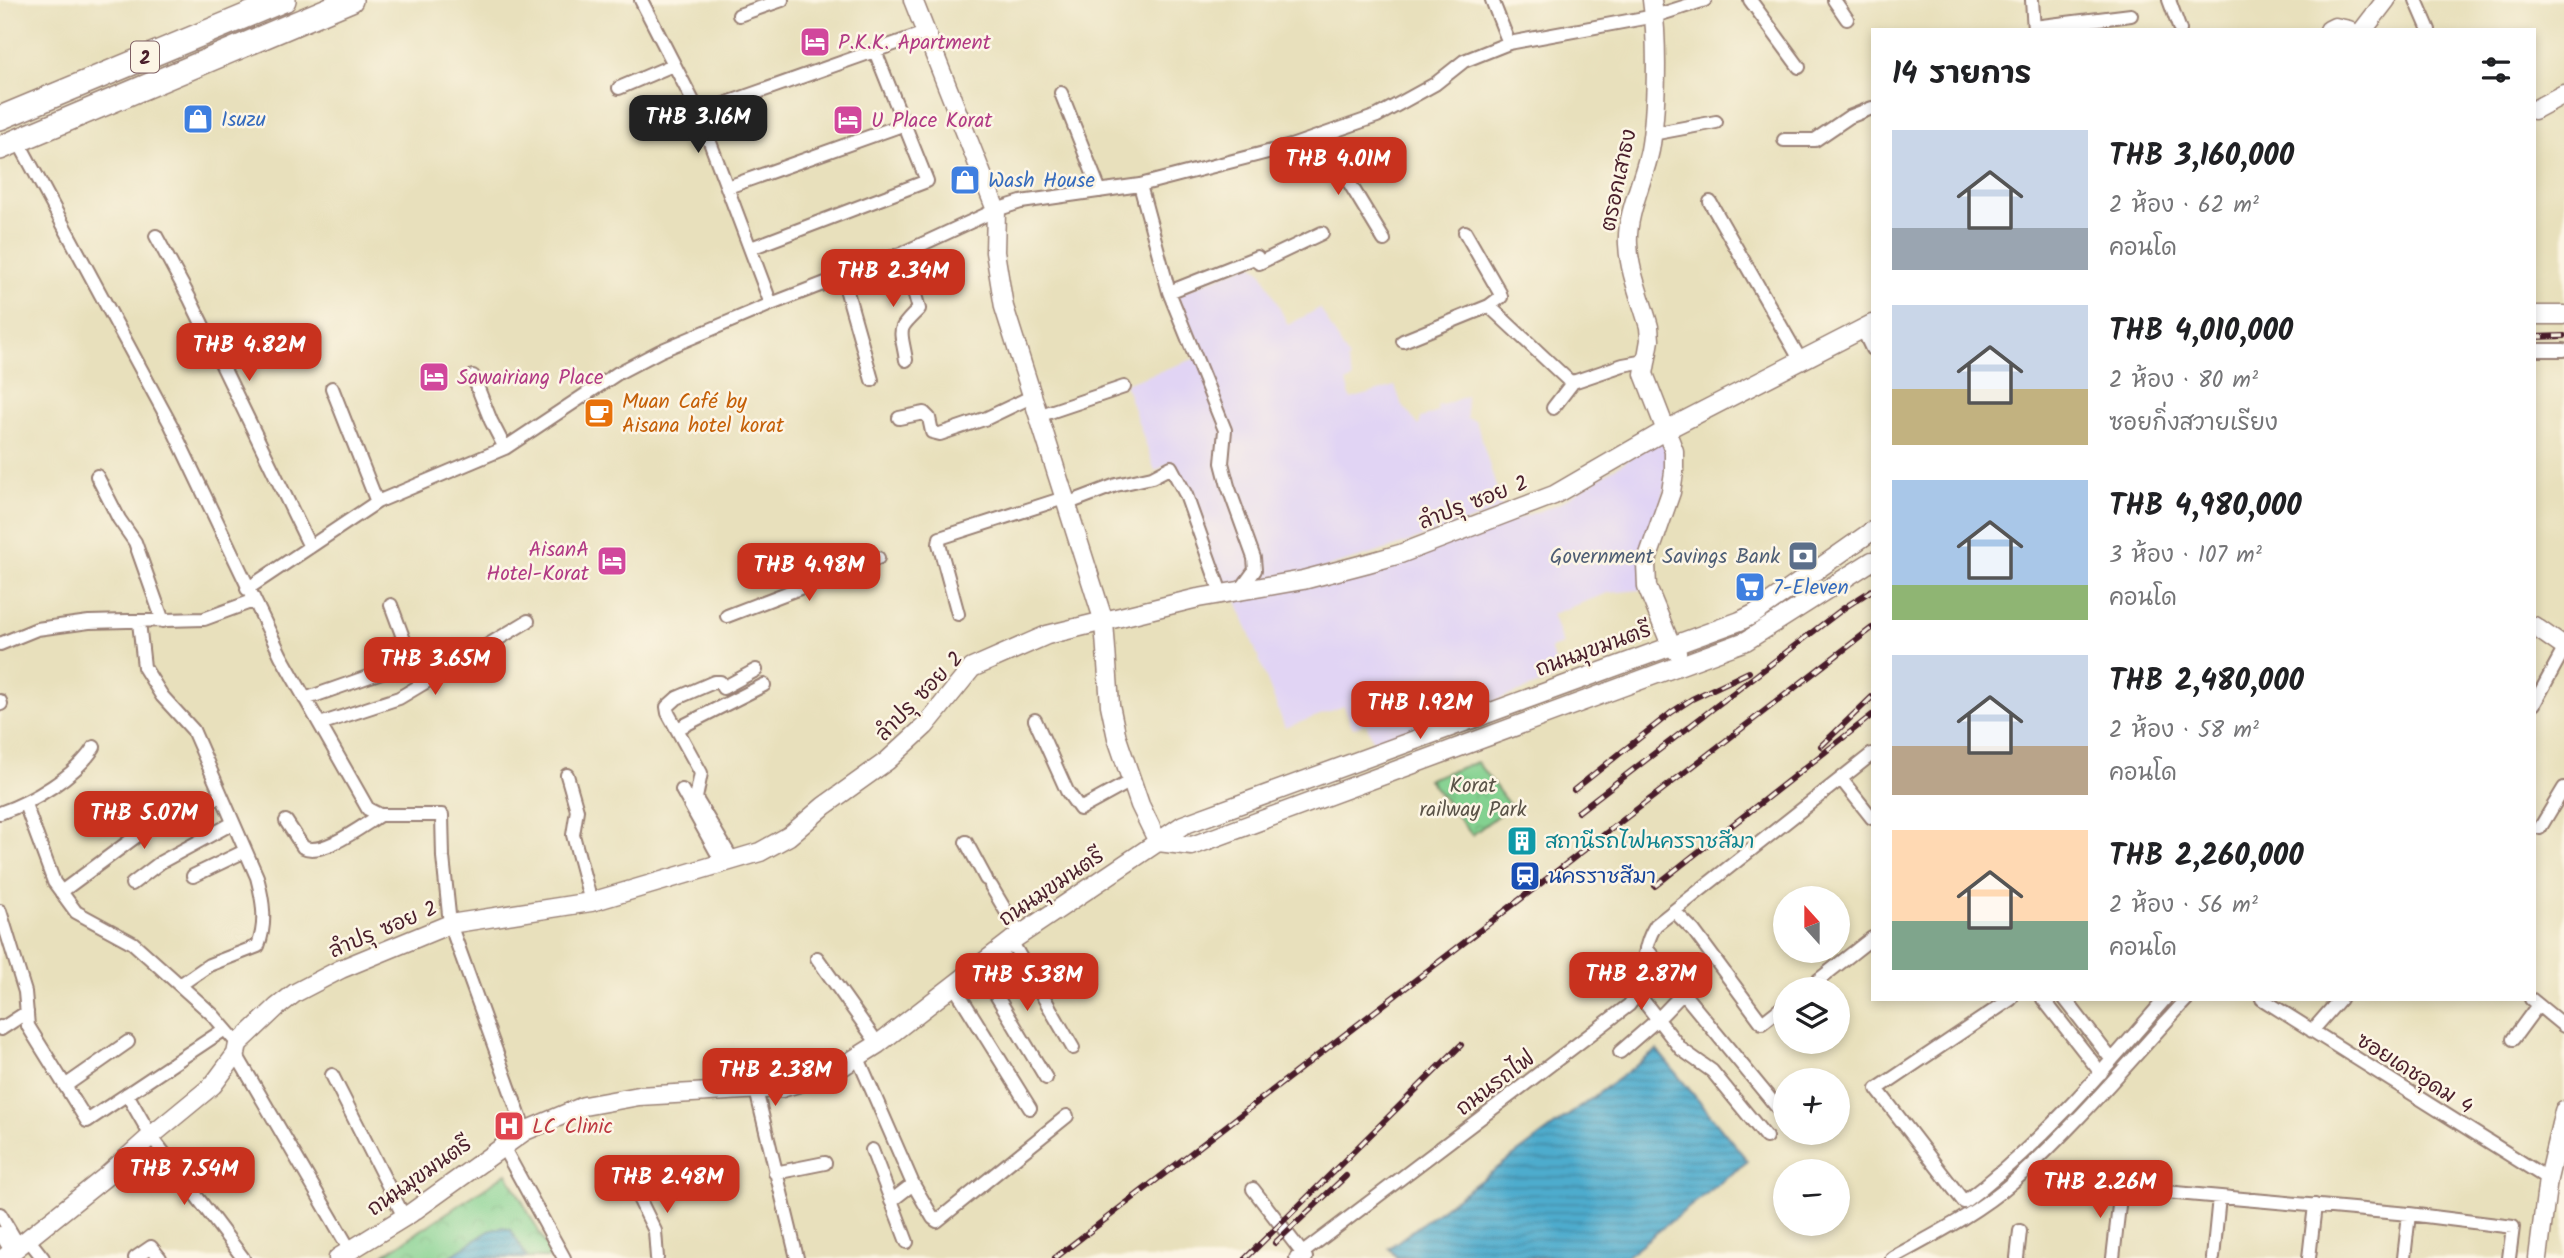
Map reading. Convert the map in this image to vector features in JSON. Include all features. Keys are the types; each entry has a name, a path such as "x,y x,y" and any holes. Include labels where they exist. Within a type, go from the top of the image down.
{"highway":[{"name":"2","path":"9,144 351,0"},
{"name":"2","path":"4,116 280,1"},
{"path":"4,116 9,144"}],"street":[{"path":"641,0 699,113 771,304"},
{"path":"739,15 782,0"},
{"path":"913,0 996,211 995,252 1008,321 1104,622 1110,705 1117,738 1140,805 1158,842"},
{"path":"1492,0 1509,43"},
{"path":"0,643 37,629 89,622 204,619 250,595 310,547 377,502 505,448 618,373 660,351 771,304 844,278 996,211 1021,202 1140,185 1249,158 1377,116 1436,84 1464,61 1509,43 1653,8 1704,0"},
{"path":"1750,0 1800,67"},
{"path":"1834,0 1847,19"},
{"path":"2032,0 2034,28 2131,15"},
{"path":"2169,0 2179,28"},
{"path":"2365,28 2386,0"},
{"path":"2416,0 2428,28"},
{"name":"ตรอกเสาธง","path":"1653,8 1652,134 1629,228 1628,243 1649,327 1650,340 1644,374 1674,451 1671,492 1646,563 1647,587 1671,645 1685,662"},
{"path":"699,113 925,33"},
{"path":"751,248 927,181 875,51"},
{"path":"619,88 673,65"},
{"path":"1061,93 1100,191"},
{"path":"2536,109 2564,94"},
{"path":"1784,140 1815,140 1844,120 1871,108"},
{"path":"1652,134 1716,122"},
{"path":"728,187 905,124"},
{"path":"1321,136 1384,240"},
{"path":"9,144 171,425 250,595 368,809 380,815 442,815 450,924 525,1131"},
{"path":"958,614 939,544 940,538 1116,485 1152,477 1171,467 1230,593 1255,570 1254,558 1222,463 1225,430 1169,292 1140,185"},
{"path":"1710,202 1801,361"},
{"path":"1404,341 1489,306 1502,297 1465,232"},
{"path":"1169,292 1258,260 1322,233"},
{"path":"156,236 190,299 310,547"},
{"path":"903,253 919,309 903,322 901,328 906,360"},
{"path":"844,278 872,380"},
{"path":"1489,306 1573,382"},
{"path":"2536,315 2564,315"},
{"name":"ลำปรุ ซอย 2","path":"16,1249 213,1085 237,1049 295,993 341,969 450,924 591,902 760,852 789,836 824,806 887,761 925,726 972,668 1047,635 1230,593 1303,580 1390,557 1500,516 1554,495 1666,430 1868,327"},
{"path":"2536,350 2564,351"},
{"path":"1553,408 1573,382 1623,365 1645,361"},
{"path":"473,376 505,448"},
{"path":"1038,416 1124,387"},
{"path":"332,388 377,502"},
{"path":"899,418 924,413 929,418 932,432 940,433 980,421 1031,397"},
{"path":"97,476 118,519 135,542 163,621"},
{"name":"ถนนมุขมนตรี","path":"344,1254 404,1217 502,1145 525,1131 584,1106 639,1096 782,1088 832,1073 878,1044 1015,938 1183,825 1754,614 1871,532"},
{"path":"727,616 878,558"},
{"name":"ถนนมุขมนตรี","path":"1158,842 1192,846 1746,641 1871,562"},
{"path":"305,699 393,668 387,651 390,646 404,640 391,605"},
{"path":"320,724 399,698 528,621"},
{"path":"139,622 144,667 162,696 193,730 257,877 263,902 262,935 258,946 209,965 180,985"},
{"path":"2536,627 2564,648 2536,700"},
{"path":"727,861 696,798 701,773 667,707 714,682 720,682 723,688 756,670"},
{"path":"677,729 764,685"},
{"path":"1035,720 1067,792 1080,809 1131,781"},
{"path":"0,813 25,804 87,759 94,747"},
{"path":"1766,1137 1712,1071 1681,1049 1638,994 1649,935 1656,925 1871,755"},
{"path":"567,775 577,810 573,835 591,902"},
{"path":"1841,779 1871,817"},
{"path":"2540,828 2564,788"},
{"path":"682,790 727,861"},
{"path":"61,892 165,815 179,808 222,797"},
{"path":"25,804 54,882 76,912 133,943 213,1014 225,1029 344,1254"},
{"path":"286,821 303,847 316,850 340,840 380,815"},
{"path":"132,884 170,857 233,823"},
{"path":"966,842 1073,1048"},
{"path":"193,876 245,851"},
{"path":"0,911 25,992 28,1026 87,1121 225,1029"},
{"path":"1675,911 1694,931 1762,1023 1773,1014"},
{"path":"1822,977 1871,939"},
{"path":"1646,948 1773,1102"},
{"path":"817,958 878,1044"},
{"path":"978,965 1046,1078"},
{"path":"954,986 1030,1108"},
{"path":"1620,1052 1683,993"},
{"name":"ถนนรถไฟ","path":"1302,1256 1629,1005 1638,994"},
{"path":"2008,1001 1877,1089 1964,1202 2006,1171 2058,1120 2163,1001"},
{"path":"2045,1001 2101,1073"},
{"path":"2067,1001 2112,1060"},
{"path":"1892,1258 1967,1216 2013,1181 2066,1129 2185,1001"},
{"name":"ซอยเดชอุดม 4","path":"2265,1001 2548,1180"},
{"path":"2312,1031 2338,1001"},
{"path":"2513,1039 2535,1002 2564,1026"},
{"path":"0,1027 1,1029 27,1012"},
{"path":"65,1086 128,1042"},
{"path":"858,1058 913,1184 937,1221 1067,1116"},
{"path":"332,1075 404,1217"},
{"path":"757,1090 797,1258"},
{"path":"127,1094 151,1136 243,1258"},
{"path":"2543,1254 2548,1180 2564,1111"},
{"path":"502,1145 564,1258"},
{"path":"872,1150 907,1242"},
{"path":"775,1173 825,1163"},
{"path":"632,1184 655,1231 657,1258"},
{"path":"891,1201 913,1184"},
{"path":"2113,1258 2121,1188 2409,1214 2513,1227 2510,1258"},
{"path":"1253,1189 1302,1256"},
{"path":"2213,1258 2219,1197"},
{"path":"2309,1258 2315,1205"},
{"path":"0,1214 16,1249"},
{"path":"2404,1258 2409,1214"},
{"path":"2017,1258 2020,1231"},
{"path":"0,1233 16,1249 43,1258"},
{"path":"135,1258 151,1247 160,1258"}],"shaded area":[{"path":"1251,263 1261,271 1288,325 1320,308 1349,359 1347,360 1353,379 1346,383 1351,399 1395,386 1402,405 1419,426 1421,418 1438,412 1437,407 1466,396 1467,418 1476,421 1503,510 1379,552 1300,575 1223,587 1174,461 1155,471 1125,384 1202,356 1176,295"},
{"path":"1664,437 1667,477 1640,590 1608,593 1552,614 1563,645 1550,649 1561,676 1375,746 1366,723 1353,728 1344,706 1285,728 1237,601 1393,564 1558,504"}],"green space":[{"name":"Korat railway Park","path":"1477,762 1510,806 1472,835 1428,779"},
{"path":"507,1173 553,1258 379,1258"}],"water":[{"path":"1657,1050 1748,1161 1624,1258 1397,1258 1389,1248"},
{"path":"502,1227 511,1230 527,1258 448,1258 489,1231"}],"railway":[{"path":"2536,337 2564,336"},
{"path":"1578,812 1844,608 1871,591"},
{"path":"1055,1258 1871,629"},
{"path":"1574,790 1672,712 1692,699 1749,672"},
{"path":"1821,746 1871,698"},
{"path":"1655,886 1871,716"},
{"path":"1246,1258 1461,1045"},
{"path":"1275,1243 1346,1176"}],"place":[{"name":"P.K.K. Apartment","path":"815,42"},
{"name":"Isuzu","path":"198,119"},
{"name":"U Place Korat","path":"848,120"},
{"name":"Wash House","path":"965,180"},
{"name":"Sawairiang Place","path":"434,377"},
{"name":"Muan Café by Aisana hotel korat","path":"599,413"},
{"name":"Government Savings Bank","path":"1803,556"},
{"name":"AisanA Hotel-Korat","path":"612,561"},
{"name":"7-Eleven","path":"1750,587"},
{"name":"สถานีรถไฟนครราชสีมา","path":"1522,841"},
{"name":"นครราชสีมา","path":"1525,876"},
{"name":"LC Clinic","path":"509,1126"}]}
